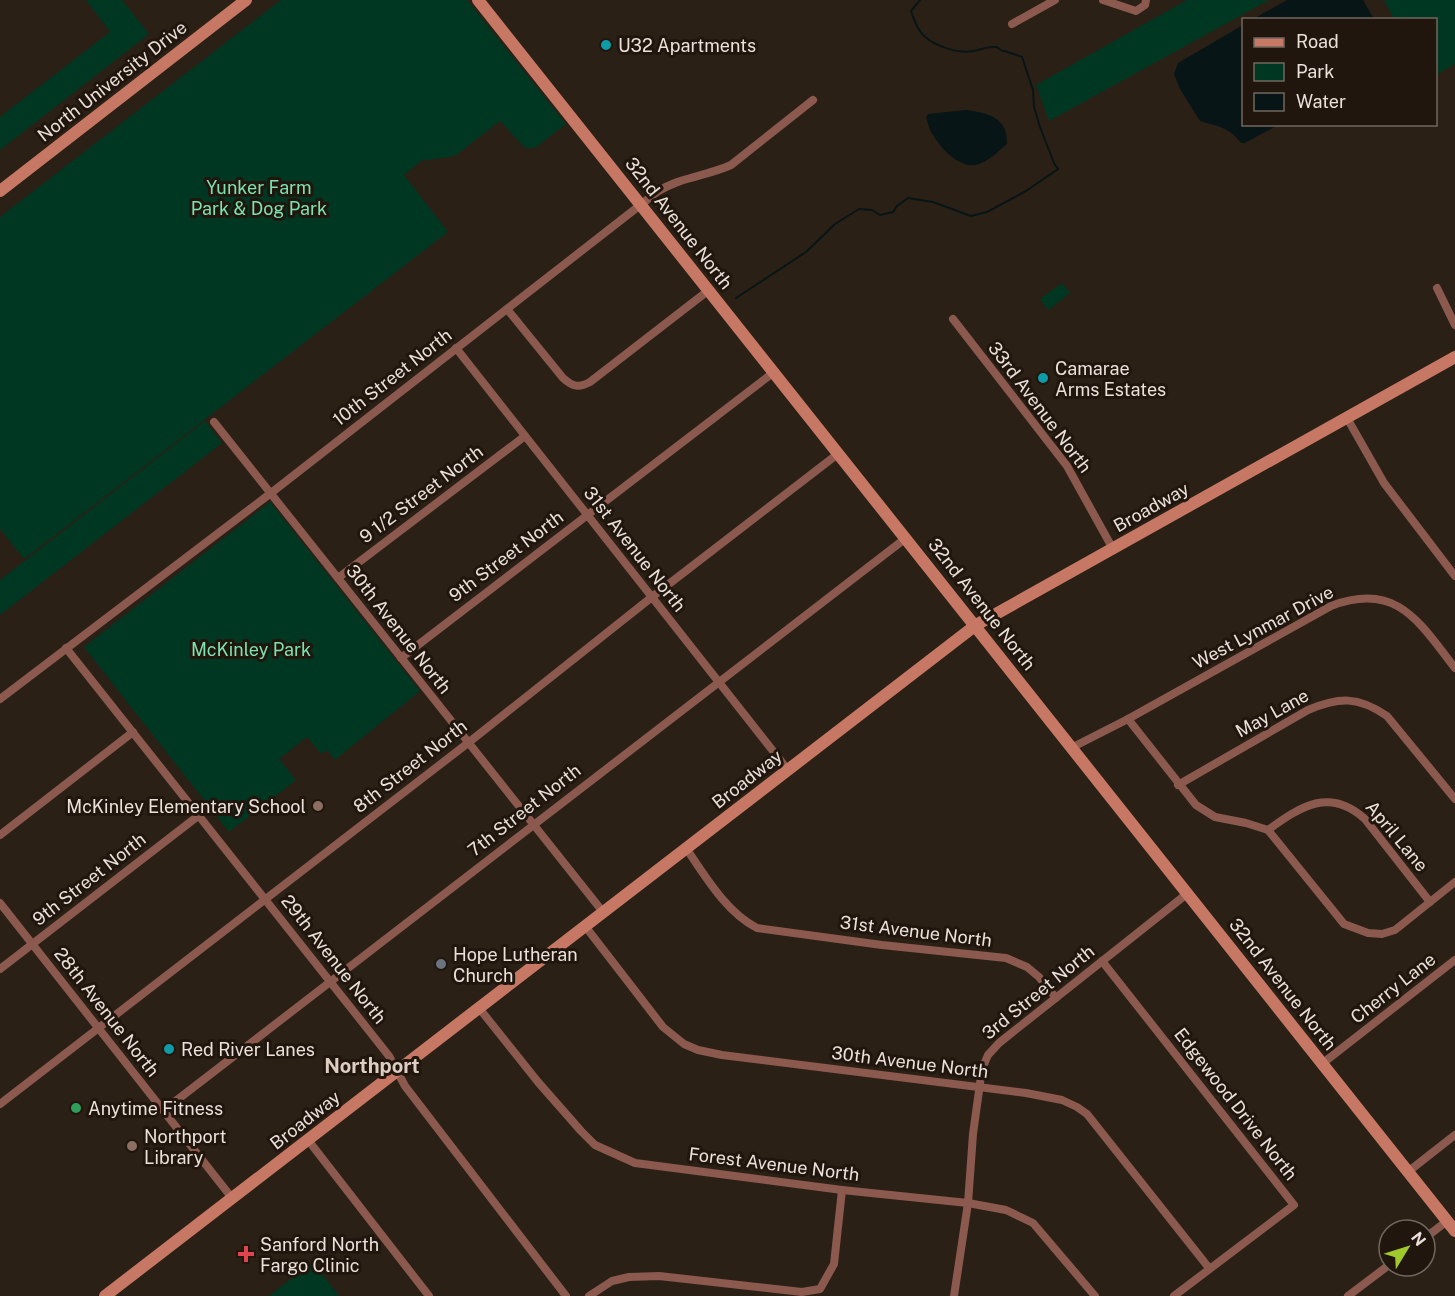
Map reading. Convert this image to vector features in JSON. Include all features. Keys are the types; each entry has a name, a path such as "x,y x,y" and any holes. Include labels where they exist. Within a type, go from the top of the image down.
{"street":[{"name":"North University Drive","path":"0,191 246,0"},
{"name":"32nd Avenue North","path":"478,0 1451,1226"},
{"path":"1012,24 1055,0"},
{"path":"1103,0 1136,10 1145,5 1146,0"},
{"name":"10th Street North","path":"0,699 668,184 718,171 731,165 813,100"},
{"path":"1437,288 1455,325"},
{"path":"507,309 563,378 571,386 580,387 590,382 710,291"},
{"name":"33rd Avenue North","path":"953,319 1067,466 1113,549"},
{"name":"31st Avenue North","path":"456,348 788,770"},
{"name":"Broadway","path":"105,1296 976,625 1455,357"},
{"name":"9th Street North","path":"401,658 774,372"},
{"path":"1347,418 1384,483 1455,576"},
{"name":"30th Avenue North","path":"214,422 603,912"},
{"name":"9 1/2 Street North","path":"338,578 525,436"},
{"name":"8th Street North","path":"0,1104 839,453"},
{"name":"7th Street North","path":"164,1110 906,538"},
{"name":"West Lynmar Drive","path":"1073,747 1128,719 1331,606 1362,597 1378,598 1408,612 1420,623 1455,668"},
{"name":"29th Avenue North","path":"66,648 389,1056 405,1086 566,1296"},
{"name":"May Lane","path":"1178,785 1308,710 1324,703 1348,699 1375,708 1387,716 1455,798"},
{"path":"1128,719 1196,805 1215,817 1268,830 1344,924 1368,933 1382,934 1395,930 1455,882"},
{"path":"0,835 133,732"},
{"name":"April Lane","path":"1268,830 1290,814 1321,802 1338,803 1352,808 1365,819 1430,902"},
{"name":"9th Street North","path":"0,969 198,816"},
{"name":"31st Avenue North","path":"686,848 733,909 744,921 757,928 882,945 1006,958 1027,967 1039,977 1056,998"},
{"name":"3rd Street North","path":"954,1296 968,1203 973,1134 982,1069 988,1054 1188,893"},
{"name":"28th Avenue North","path":"0,903 232,1198"},
{"name":"30th Avenue North","path":"585,926 663,1027 684,1044 698,1050 731,1057 980,1087 1062,1100 1082,1110 1099,1128 1209,1268"},
{"name":"Cherry Lane","path":"1323,1064 1455,960"},
{"name":"Edgewood Drive North","path":"1102,961 1294,1205 1174,1296"},
{"name":"Forest Avenue North","path":"479,1008 537,1082 581,1131 595,1145 612,1154 635,1163 842,1190 968,1203 1006,1210 1034,1223 1095,1296"},
{"path":"1409,1171 1455,1136"},
{"path":"308,1140 429,1296"},
{"path":"589,1296 612,1281 649,1276 802,1292 820,1289 834,1264 842,1190"},
{"path":"1437,1232 1451,1226"},
{"path":"1353,1294 1377,1275"}],"green space":[{"path":"86,0 122,0 149,34 0,150 0,117 110,32"},
{"name":"Yunker Farm Park & Dog Park","path":"281,0 467,0 566,124 535,148 525,148 500,121 455,156 421,161 404,175 448,232 24,559 0,529 0,217"},
{"path":"1187,0 1269,0 1049,121 1036,85"},
{"path":"1384,0 1455,0 1455,64 1437,74 1437,18 1393,18"},
{"path":"1062,283 1070,293 1048,310 1040,299"},
{"path":"205,421 222,443 0,615 0,580"},
{"name":"McKinley Park","path":"270,502 420,691 335,760 327,750 321,754 307,737 279,759 296,780 229,832 84,647"},
{"path":"313,1262 339,1296 269,1296"}],"water":[{"path":"1287,0 1363,0 1373,18 1255,18"},
{"path":"1242,26 1242,126 1276,126 1241,143 1227,130 1200,121 1180,89 1174,74 1178,63"},
{"path":"966,110 995,118 1004,128 1006,135 1007,144 979,164 959,162 947,152 932,133 926,117 928,114"}],"waterway":[{"path":"736,298 806,252 835,224 859,209 872,210 880,215 893,212 908,198 933,202 971,216 987,212 1026,191 1058,169 1040,127 1034,107 1033,90 1022,57 996,47 967,52 934,43 919,31 911,11 920,0"}],"place":[{"name":"U32 Apartments","path":"606,45"},
{"name":"Camarae Arms Estates","path":"1043,378"},
{"name":"McKinley Elementary School","path":"318,806"},
{"name":"Hope Lutheran Church","path":"441,964"},
{"name":"Red River Lanes","path":"169,1049"},
{"name":"Anytime Fitness","path":"76,1108"},
{"name":"Northport Library","path":"132,1146"},
{"name":"Sanford North Fargo Clinic","path":"246,1254"}],"district":[{"name":"Northport","path":"372,1066"}]}
